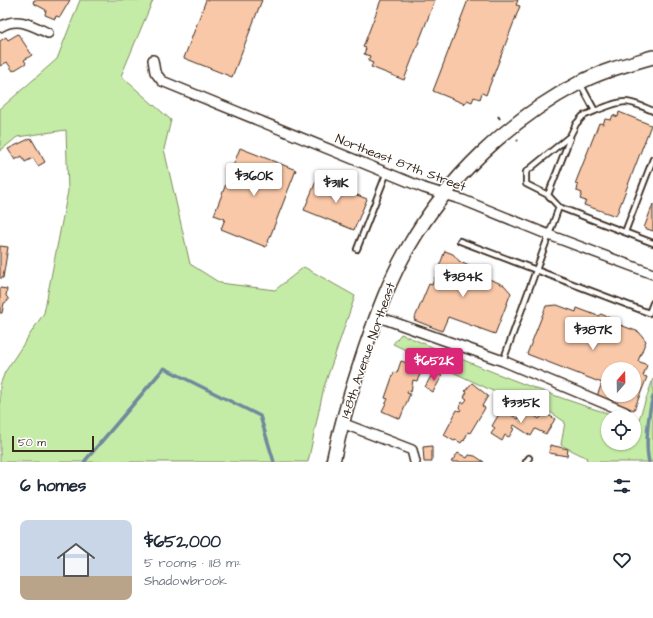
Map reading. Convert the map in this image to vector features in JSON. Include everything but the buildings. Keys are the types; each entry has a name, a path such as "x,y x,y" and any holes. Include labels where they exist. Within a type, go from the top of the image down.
{"main road":[{"name":"148th Avenue Northeast","path":"333,462 342,423 376,316 408,247 444,194 473,163 513,126 579,83 620,67 653,57"}],"street":[{"path":"0,27 15,21 24,22 48,33"},
{"name":"Northeast 87th Street","path":"153,60 155,72 162,81 387,172 653,274"},
{"path":"376,316 503,361 620,410"},
{"path":"342,423 412,450 415,462"}],"lane":[{"path":"579,83 595,111"},
{"path":"548,195 570,136 576,124 583,116 620,102 632,102 653,111"},
{"path":"570,136 526,172 526,184 548,195 559,207 653,243"},
{"path":"625,232 653,159"},
{"path":"357,249 387,172"},
{"path":"503,361 559,207"},
{"path":"460,241 649,313 653,303"}],"green space":[{"path":"80,0 153,0 121,76 171,120 164,149 190,264 220,283 275,290 304,267 355,296 324,387 308,462 0,462 0,385 5,372 44,313 68,191 66,130 17,137 0,151 0,109 57,59"},
{"path":"401,334 482,368 564,399 601,411 601,450 641,450 641,413 653,379 653,462 586,462 587,458 561,445 565,422 543,407 493,391 393,344"}],"waterway":[{"path":"84,462 164,368 260,416 274,462"},
{"path":"649,462 647,447 648,430 653,397"}]}
